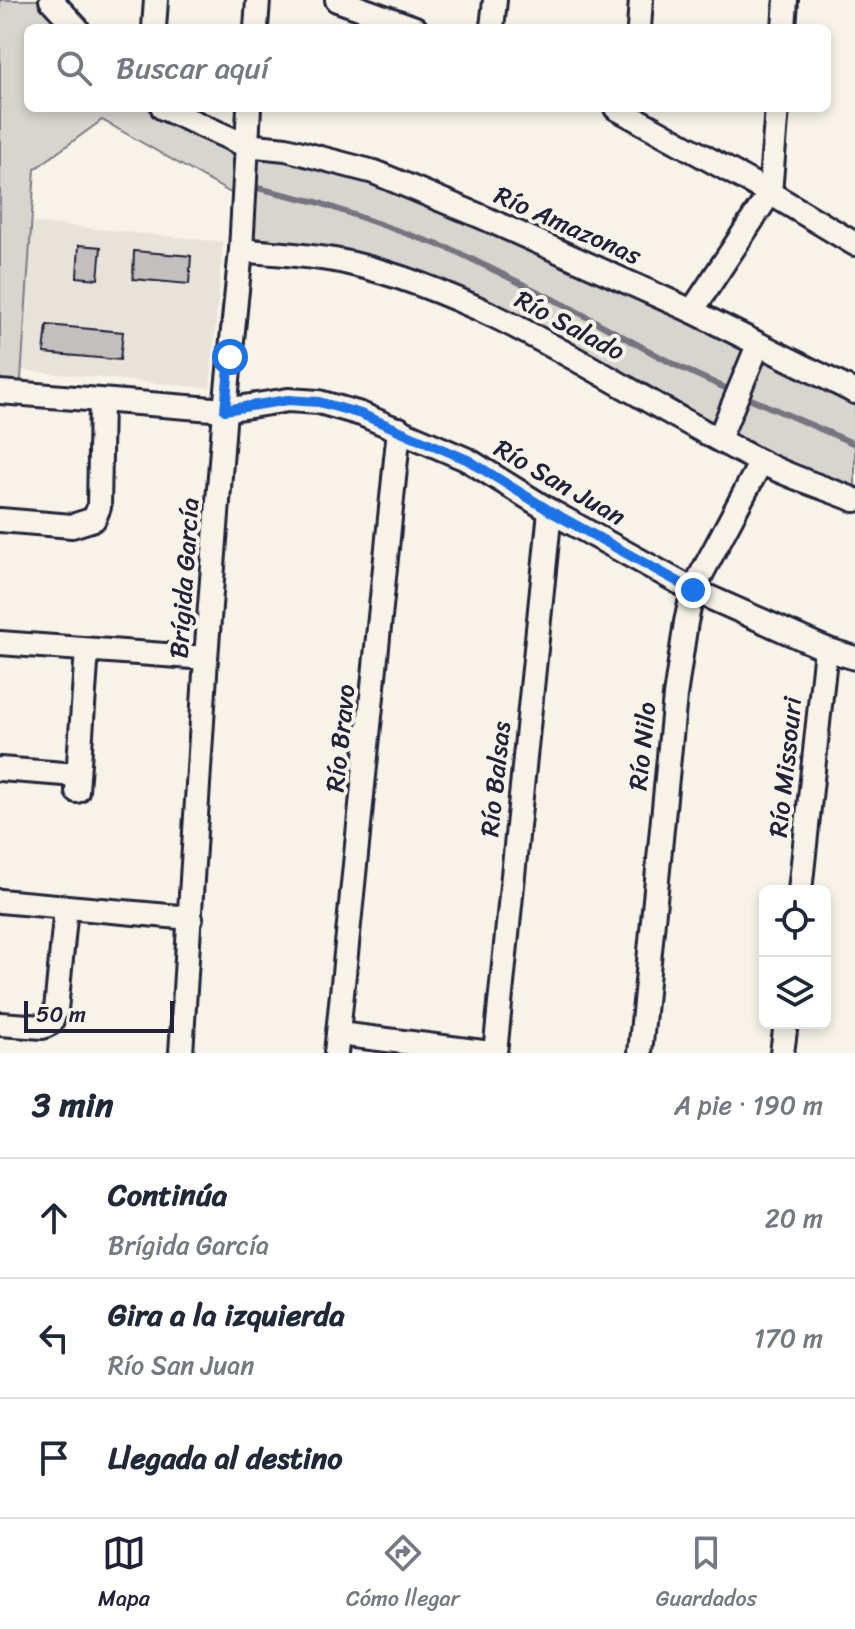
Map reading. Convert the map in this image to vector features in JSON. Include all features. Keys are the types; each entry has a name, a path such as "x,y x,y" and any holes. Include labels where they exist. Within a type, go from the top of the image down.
{"street":[{"path":"51,0 73,24"},
{"path":"154,24 156,0"},
{"path":"256,24 258,0"},
{"path":"337,0 404,24"},
{"path":"492,24 495,0"},
{"path":"639,24 641,0"},
{"path":"784,24 786,0"},
{"name":"Río Amazonas","path":"172,112 245,145 286,149 374,172 692,311 855,392"},
{"name":"Brígida García","path":"181,1053 206,658 241,250 249,112"},
{"path":"629,112 855,244"},
{"path":"692,311 770,193 777,112"},
{"name":"Río Salado","path":"241,250 347,262 405,279 477,307 761,462 855,500"},
{"path":"719,439 758,345"},
{"name":"Río San Juan","path":"0,392 225,410 288,400 319,402 361,414 468,460 550,511 693,590 826,649 855,658"},
{"path":"0,520 72,526 94,519 99,507 101,401"},
{"name":"Río Bravo","path":"337,1044 399,429"},
{"name":"Río Nilo","path":"640,1053 681,646 693,590 761,462"},
{"name":"Río Balsas","path":"493,1053 550,511"},
{"path":"0,643 206,658"},
{"name":"Río Missouri","path":"801,885 826,649"},
{"path":"0,769 77,783 87,650"},
{"path":"0,901 191,918"},
{"path":"0,1024 43,1027 51,1023 56,1010 66,907"},
{"path":"782,1053 785,1029"},
{"path":"337,1044 493,1053"}],"shaded area":[{"path":"0,0 51,0 73,24 24,24 24,112 180,112 245,145 332,160 855,389 855,500 405,279 241,250 243,200 102,120 35,169 20,394 0,392"},
{"path":"30,222 223,242 210,388 18,370"}],"building":[{"path":"79,245 101,247 98,279 77,277"},
{"path":"134,251 191,256 189,284 133,279"},
{"path":"47,325 123,332 120,360 44,353"}],"waterway":[{"path":"249,186 317,202 453,250 565,305 675,365 734,392"},
{"path":"744,396 855,444"}],"route":[{"path":"230,357 225,410 288,400 319,402 361,414 468,460 550,511 693,590"}]}
